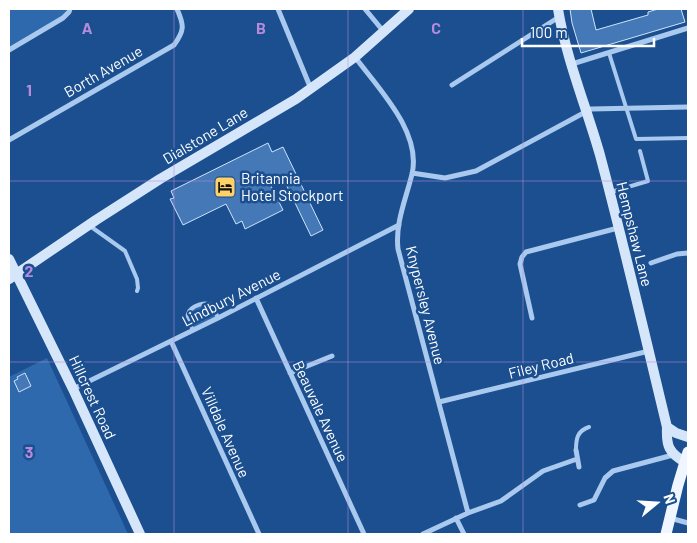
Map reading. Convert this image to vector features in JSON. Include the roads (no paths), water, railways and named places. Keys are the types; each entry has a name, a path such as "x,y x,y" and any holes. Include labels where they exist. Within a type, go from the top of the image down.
{"main road":[{"path":"666,534 687,457"}],"street":[{"path":"9,50 63,18 70,9"},
{"name":"Borth Avenue","path":"9,140 174,45 182,34 183,23 176,9"},
{"path":"278,9 311,89"},
{"path":"365,9 384,32"},
{"name":"Dialstone Lane","path":"13,276 160,179 311,89 355,56 410,9"},
{"path":"452,85 559,12"},
{"name":"Hempshaw Lane","path":"559,12 572,64 610,192 667,427 666,436 673,455"},
{"path":"572,64 688,28"},
{"name":"Knypersley Avenue","path":"355,56 404,126 412,152 412,173 397,240 401,263 468,513"},
{"path":"412,173 445,178 464,175 587,110 688,107"},
{"name":"Lindbury Avenue","path":"73,389 218,318 399,225"},
{"path":"532,318 520,264 526,252 618,228"},
{"path":"650,262 677,254 688,253"},
{"name":"Hillcrest Road","path":"9,259 13,276 73,389 140,534"},
{"name":"Beauvale Avenue","path":"256,298 364,534"},
{"name":"Villdale Avenue","path":"171,341 259,534"},
{"name":"Filey Road","path":"439,402 649,351"},
{"path":"290,373 332,356"},
{"path":"667,427 676,433 688,437"},
{"path":"576,450 579,467"},
{"path":"580,505 594,500 605,478 613,471 673,455 687,457"},
{"path":"423,534 456,518 501,501 543,471 578,459"},
{"path":"456,518 464,534"},
{"path":"670,518 688,523"}],"lane":[{"path":"609,52 636,139 688,138"},
{"path":"610,192 648,181 640,151"},
{"path":"88,225 125,251 136,279 137,291"},
{"path":"192,330 188,318 191,309 204,303 210,304 218,318"},
{"path":"576,450 578,433 582,429 589,427"}],"place":[{"name":"Britannia Hotel Stockport","path":"225,187"}]}
